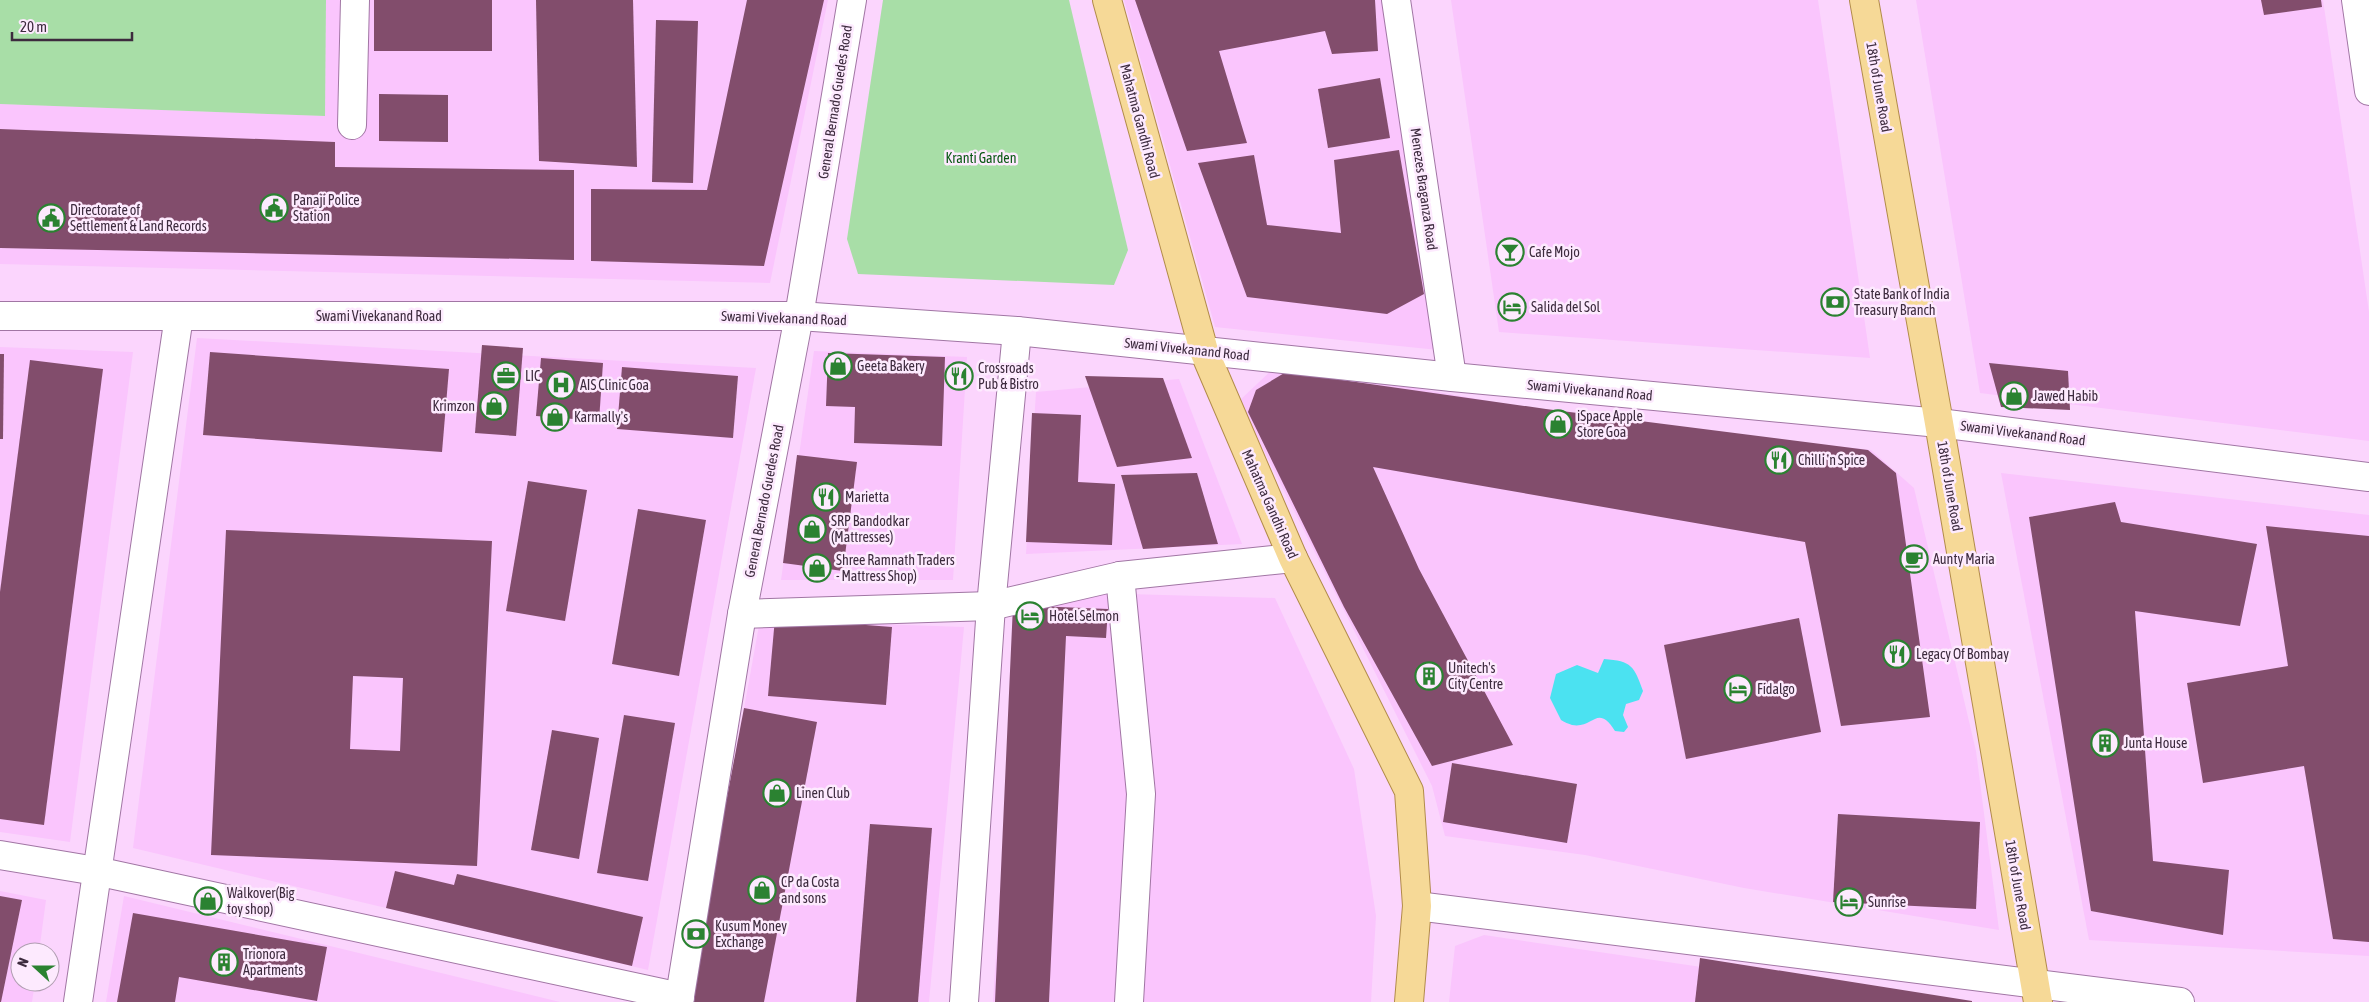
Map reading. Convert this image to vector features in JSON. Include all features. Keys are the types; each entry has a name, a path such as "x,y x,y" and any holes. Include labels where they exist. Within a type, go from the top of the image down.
{"main road":[{"name":"Mahatma Gandhi Road","path":"1107,0 1204,351 1293,558 1409,791 1417,906 1409,1002"},
{"name":"18th of June Road","path":"1864,0 2037,993"}],"street":[{"path":"352,125 355,0"},
{"name":"General Bernado Guedes Road","path":"679,999 742,614 799,316 852,0"},
{"name":"Menezes Braganza Road","path":"1396,0 1452,377"},
{"path":"2356,0 2369,91"},
{"name":"Swami Vivekanand Road","path":"0,316 799,316 1016,330 1452,377 1939,423 2369,477"},
{"path":"78,1002 179,316"},
{"path":"964,1002 991,606 1016,330"},
{"path":"742,614 991,606 1120,576 1293,558"},
{"path":"1120,576 1141,794 1129,1002"},
{"path":"0,855 96,871 679,999"},
{"path":"1417,906 2037,993 2180,1002"}],"shaded area":[{"path":"326,0 828,0 770,283 0,264 0,104 325,116"},
{"path":"1124,0 1384,0 1438,350 1215,327"},
{"path":"1451,0 1818,0 1870,358 1499,332"},
{"path":"1916,0 2323,0 2369,312 2369,441 1980,393"},
{"path":"197,338 756,368 648,970 133,848"},
{"path":"0,347 133,352 70,842 0,832"},
{"path":"814,351 967,357 953,580 781,580"},
{"path":"1278,364 1581,417 1871,450 1914,488 1976,751 1999,930 1744,888 1585,855 1445,836 1432,786 1239,401"},
{"path":"1179,379 1242,544 1026,554 1036,392"},
{"path":"2001,473 2369,515 2369,956 2089,940"},
{"path":"1019,591 1275,598 1354,769 1376,916 1371,1002 993,1002"},
{"path":"760,620 964,627 929,1002 691,1002"},
{"path":"1604,659 1621,661 1631,666 1643,691 1639,700 1626,704 1623,715 1628,727 1624,732 1615,731 1609,723 1599,718 1579,725 1565,722 1561,720 1550,698 1556,674 1577,665 1598,673"},
{"path":"0,891 46,900 40,942 10,942 10,992 34,992 32,1002 0,1002"},
{"path":"124,896 560,1002 106,1002"},
{"path":"1484,935 1940,1002 1449,1002 1455,946"}],"green space":[{"path":"0,0 326,0 325,116 0,104"},
{"name":"Kranti Garden","path":"883,0 1069,0 1128,250 1114,285 858,274 847,239"}],"building":[{"path":"374,0 492,0 492,51 374,51"},
{"path":"536,0 633,0 637,167 539,161"},
{"path":"747,0 824,0 764,266 591,261 591,189 707,190"},
{"path":"1135,0 1375,0 1378,51 1332,54 1325,31 1219,51 1247,143 1187,151"},
{"path":"2261,0 2321,0 2322,7 2264,15"},
{"path":"656,20 698,21 693,183 652,182"},
{"path":"1380,78 1390,138 1328,148 1318,89"},
{"path":"379,94 448,95 448,142 379,141"},
{"path":"0,129 335,142 335,167 574,170 574,260 0,248"},
{"path":"1399,150 1424,294 1387,314 1247,297 1198,163 1254,155 1267,225 1341,233 1334,160"},
{"path":"482,345 523,348 516,436 475,433"},
{"path":"210,352 449,369 442,452 203,435"},
{"path":"828,353 945,357 942,446 854,443 855,407 826,406"},
{"path":"0,354 4,354 3,439 0,439"},
{"path":"541,358 603,363 599,421 536,416"},
{"path":"30,360 103,369 44,825 0,819 0,592"},
{"path":"1989,363 2068,371 2070,410 2001,407"},
{"path":"622,367 738,376 733,438 617,429"},
{"path":"1286,372 1546,409 1868,450 1896,473 1930,717 1841,726 1805,542 1373,467 1419,569 1513,745 1432,766 1344,607 1248,412 1256,390"},
{"path":"1085,376 1163,378 1192,458 1117,467"},
{"path":"1032,413 1081,415 1078,482 1115,484 1112,545 1026,542"},
{"path":"797,455 857,462 843,571 783,563"},
{"path":"1197,473 1218,544 1143,549 1121,475"},
{"path":"528,481 587,490 565,621 506,611"},
{"name":"Junta House","path":"2115,502 2121,522 2257,544 2240,626 2135,611 2153,861 2229,870 2223,935 2091,911 2029,517"},
{"path":"638,509 706,520 679,676 612,664"},
{"path":"2266,526 2369,536 2369,942 2333,939 2304,766 2203,783 2187,683 2288,666"},
{"path":"226,530 492,541 477,866 211,855","holes":["353,676 403,678 400,751 350,749"]},
{"path":"1013,605 1108,609 1106,638 1066,636 1049,1002 995,1002"},
{"path":"775,618 892,627 886,705 768,696"},
{"path":"1799,618 1821,732 1686,759 1664,645"},
{"path":"744,708 817,722 764,1002 688,1002"},
{"path":"624,715 675,723 648,881 597,873"},
{"path":"552,730 599,738 579,859 531,850"},
{"path":"1452,763 1577,784 1567,843 1443,822"},
{"path":"1838,814 1980,822 1976,909 1833,902"},
{"path":"870,824 932,828 918,1002 856,1002"},
{"path":"395,871 454,885 457,874 643,917 632,966 386,908"},
{"path":"0,896 22,900 13,942 10,942 10,958 0,1002"},
{"name":"Trionora Apartments","path":"133,913 327,947 317,1001 179,977 175,1002 117,1002"},
{"path":"1700,958 1972,1001 1972,1002 1695,1002"}],"place":[{"name":"Panaji Police Station","path":"274,208"},
{"name":"Directorate of Settlement & Land Records","path":"51,218"},
{"name":"Cafe Mojo","path":"1510,252"},
{"name":"State Bank of India Treasury Branch","path":"1835,302"},
{"name":"Salida del Sol","path":"1512,307"},
{"name":"Geeta Bakery","path":"838,366"},
{"name":"LIC","path":"506,376"},
{"name":"Crossroads Pub & Bistro","path":"959,376"},
{"name":"AIS Clinic Goa","path":"561,385"},
{"name":"Jawed Habib","path":"2014,396"},
{"name":"Krimzon","path":"494,406"},
{"name":"Karmally's","path":"555,417"},
{"name":"iSpace Apple Store Goa","path":"1558,424"},
{"name":"Chilli 'n Spice","path":"1779,460"},
{"name":"Marietta","path":"826,497"},
{"name":"SRP Bandodkar (Mattresses)","path":"812,529"},
{"name":"Aunty Maria","path":"1914,559"},
{"name":"Shree Ramnath Traders - Mattress Shop)","path":"817,568"},
{"name":"Hotel Selmon","path":"1030,616"},
{"name":"Legacy Of Bombay","path":"1897,654"},
{"name":"Unitech's City Centre","path":"1429,676"},
{"name":"Fidalgo","path":"1738,689"},
{"name":"Junta House","path":"2105,743"},
{"name":"Linen Club","path":"777,793"},
{"name":"CP da Costa and sons","path":"762,890"},
{"name":"Walkover(Big toy shop)","path":"208,901"},
{"name":"Sunrise","path":"1849,902"},
{"name":"Kusum Money Exchange","path":"696,934"},
{"name":"Trionora Apartments","path":"224,962"}]}
